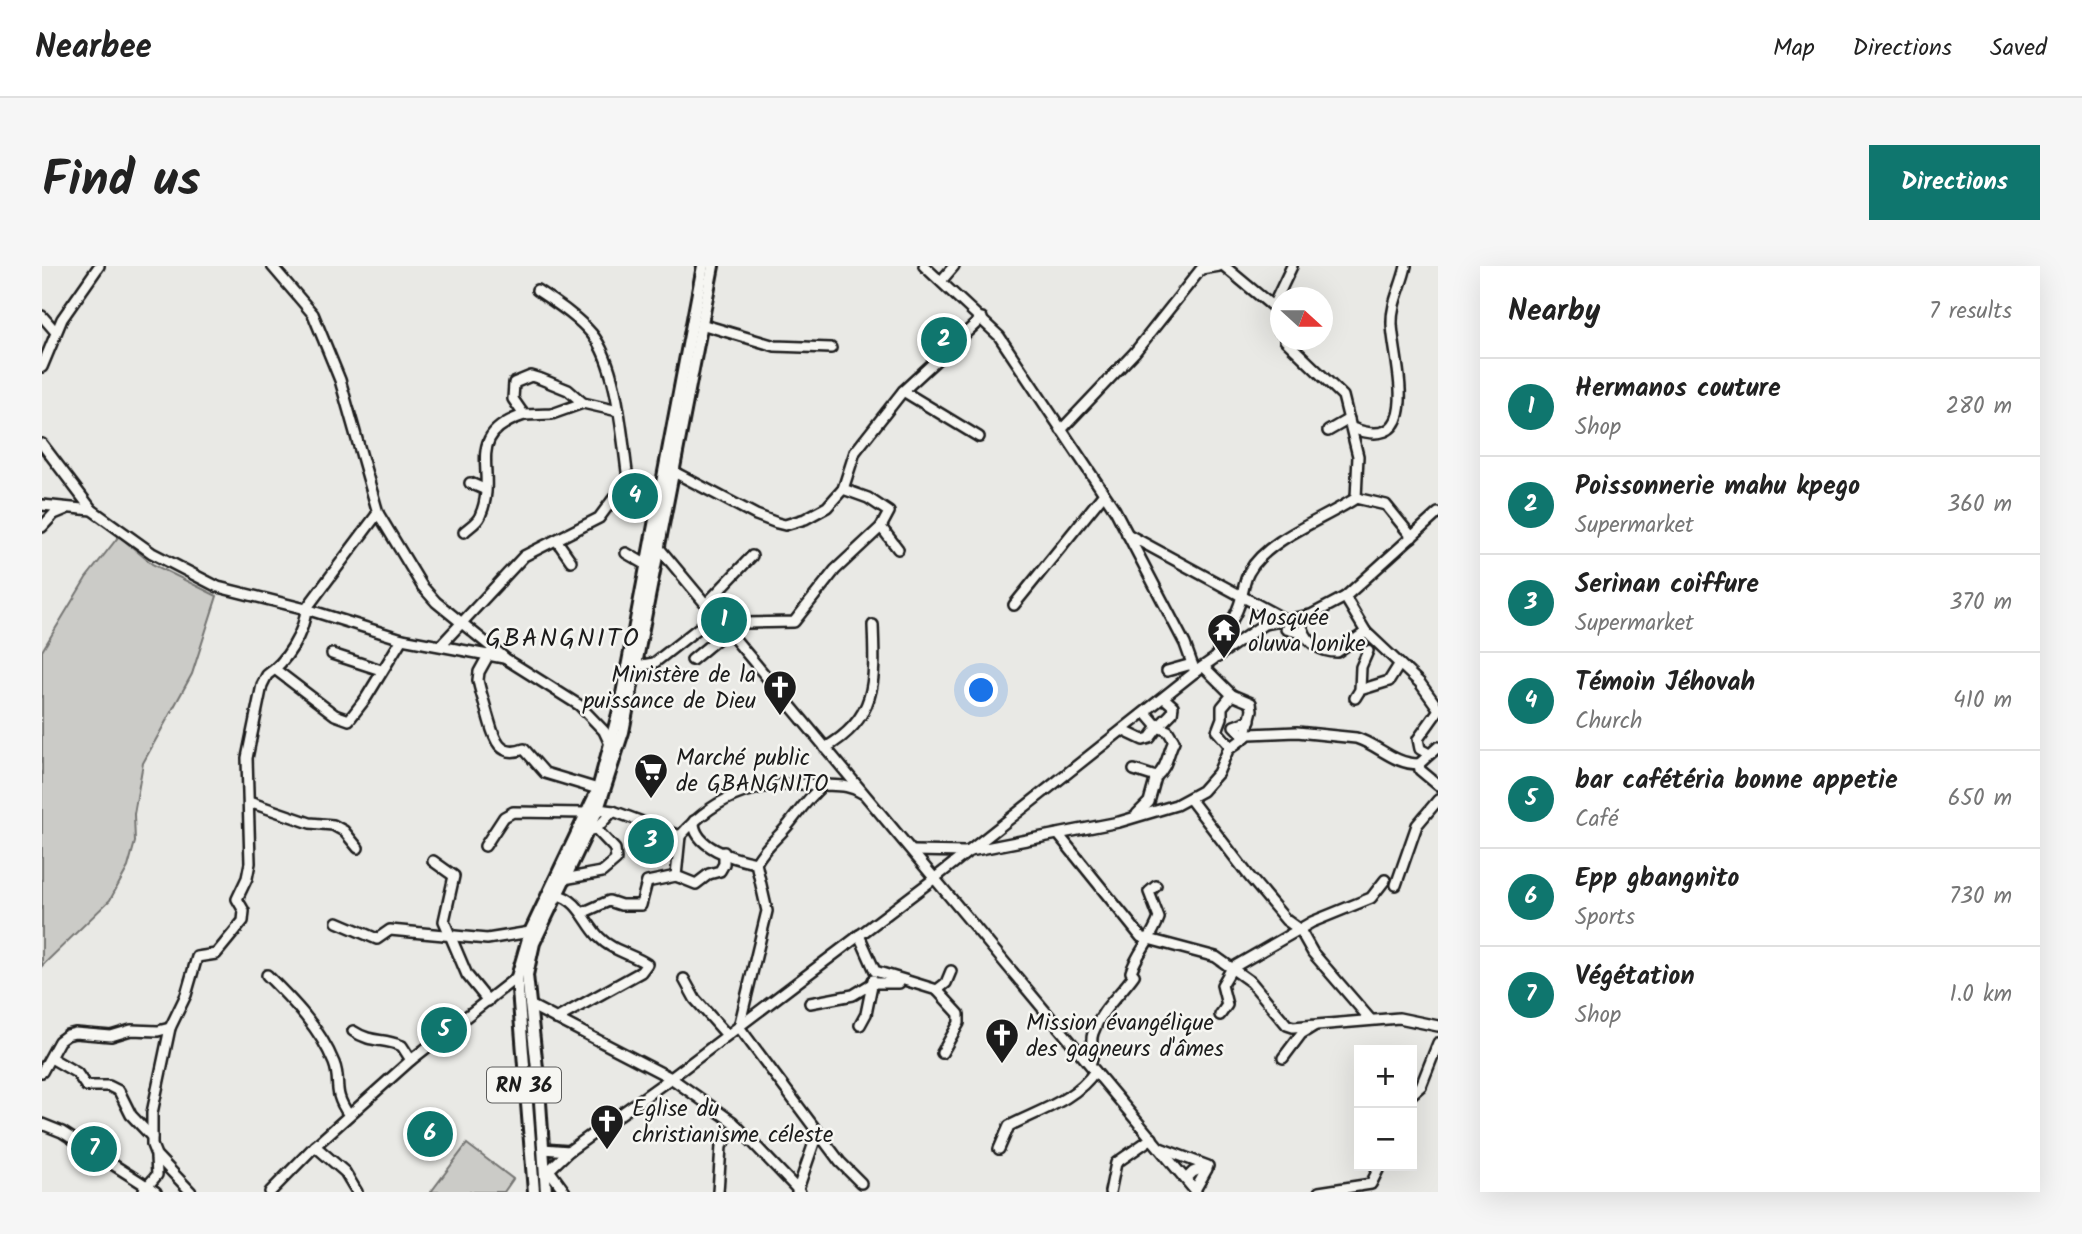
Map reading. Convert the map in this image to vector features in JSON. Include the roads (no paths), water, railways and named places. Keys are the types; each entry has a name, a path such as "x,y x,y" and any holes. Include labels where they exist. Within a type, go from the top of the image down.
{"main road":[{"name":"RN 36","path":"532,1190 517,977 530,932 594,808 624,732 701,324 705,266"},
{"name":"RN 36","path":"546,1192 547,1172 528,963 564,879 592,830 598,789 657,563 658,497 705,266"}],"street":[{"path":"42,367 55,331 99,266"},
{"path":"272,266 313,314 340,380 378,513 422,586 506,659 579,705 604,732 610,744"},
{"path":"924,266 999,336 1128,534 1197,668 1232,695 1251,702 1245,737"},
{"path":"941,281 954,266"},
{"path":"1061,430 1135,352 1200,267 1222,266 1270,304"},
{"path":"1282,287 1292,266"},
{"path":"1328,430 1350,423 1370,435 1384,431 1394,421 1402,405 1392,307 1406,266"},
{"path":"441,646 524,556 599,518 628,479 618,411 605,355 593,335 576,317 537,290"},
{"path":"42,316 55,331"},
{"path":"674,472 755,515 785,525 805,519 827,507 844,489 855,452 903,391 982,318"},
{"path":"701,324 785,348 831,348"},
{"path":"1295,350 1343,396 1358,456 1356,498"},
{"path":"524,415 513,399 512,391 514,383 531,376 558,384 583,403 618,411"},
{"path":"903,391 979,437"},
{"path":"464,532 481,516 487,467 485,456 494,430 502,422 524,415 552,414 583,403"},
{"path":"42,444 92,510 121,533 198,579 261,600 306,609 401,639 506,659"},
{"path":"628,479 658,497"},
{"path":"470,483 484,489"},
{"path":"637,666 653,663 714,616 746,623 794,622 835,570 881,527 889,514 885,508 844,489"},
{"path":"1014,605 1103,495"},
{"path":"1218,657 1216,648 1239,608 1247,574 1258,559 1273,546 1356,498 1386,505 1412,537"},
{"path":"42,505 92,510"},
{"path":"42,527 54,514 68,508"},
{"path":"145,1189 157,1175 152,1113 170,1028 186,995 197,957 216,954 243,921 244,911 237,899 247,878 250,863 247,758 262,685 267,674 276,670 305,621 306,609 378,513"},
{"path":"565,1192 547,1172 569,1151 671,1078 935,878 965,852 1124,731 1197,668 1218,657 1264,624 1282,618 1311,615 1345,597 1438,513"},
{"path":"881,527 898,549"},
{"path":"1128,534 1282,618"},
{"path":"557,541 571,561"},
{"path":"626,553 657,563 706,604 1196,1191 1207,1169"},
{"path":"706,604 752,556"},
{"path":"1345,597 1367,632 1399,665 1420,675 1434,696 1438,709 1418,739 1420,749 1429,754"},
{"path":"825,748 845,736 865,712 874,676 873,625"},
{"path":"1286,629 1303,631 1319,648 1338,652 1367,632"},
{"path":"692,660 727,631"},
{"path":"276,670 345,720 349,720 366,698 401,639"},
{"path":"1368,651 1360,672 1358,694 1389,681 1399,665"},
{"path":"332,654 381,670"},
{"path":"489,654 479,672 478,680 491,733 497,745 516,752 524,749 545,773 598,789"},
{"path":"1167,671 1197,668"},
{"path":"1231,747 1217,731 1222,718 1222,707 1232,695"},
{"path":"1124,731 1143,740 1150,738 1172,713 1172,706 1164,698"},
{"path":"1145,808 1156,784 1156,777 1165,769 1167,755 1174,741 1168,731 1158,727 1146,713"},
{"path":"914,852 965,852 1119,822 1162,810 1190,799 1218,773 1231,747 1257,732 1297,732 1356,738 1368,742 1391,758 1419,764"},
{"path":"1419,764 1438,747"},
{"path":"1419,764 1420,770 1438,785"},
{"path":"1134,770 1156,777"},
{"path":"676,876 680,836 694,820 717,802 770,785 796,782 843,785 871,799"},
{"path":"739,1027 764,933 767,911 756,863 767,844 787,826 803,803 823,785"},
{"path":"1190,799 1286,920 1300,930 1313,953 1370,1019"},
{"path":"1396,885 1417,825 1438,800"},
{"path":"249,802 292,818 333,825 344,831 358,848"},
{"path":"485,846 504,817 513,812 586,813 594,808 613,811 680,836"},
{"path":"1119,822 1145,808 1162,810"},
{"path":"564,879 602,872 616,860 615,849 592,830 613,811"},
{"path":"694,820 693,831 699,839 724,852 756,863"},
{"path":"1058,834 1132,930 1150,940 1200,951 1232,968 1261,992 1287,1025 1293,1027 1370,1019 1414,1020 1438,1026"},
{"path":"582,913 609,901 621,905 640,905 647,882 676,876 696,884 709,874 720,871 724,864 724,852"},
{"path":"433,861 454,876 444,909 449,938 467,975 488,1001"},
{"path":"1220,1015 1227,1005 1222,985 1232,968 1323,916 1371,898 1385,880"},
{"path":"999,1149 1009,1126 1034,1116 1084,1086 1094,1057 1092,1035 1106,1007 1134,975 1130,972 1133,964 1150,940 1159,919 1148,896 1156,886"},
{"path":"556,1019 585,1006 646,967 643,961 629,958 600,938 582,913 563,896 557,895"},
{"path":"337,922 371,939 377,939 390,930 430,931 449,938 487,939 530,932"},
{"path":"859,935 875,971 866,1014 860,1025"},
{"path":"875,971 905,983 937,990 959,1014 959,1023 942,1053"},
{"path":"937,990 946,984 951,971"},
{"path":"267,975 308,1018 334,1064 338,1098 349,1115"},
{"path":"270,1192 315,1146 411,1060 517,977"},
{"path":"684,979 695,999 727,1035"},
{"path":"810,1003 853,995 873,983 905,983"},
{"path":"530,1005 671,1078 737,1126 798,1191 817,1131"},
{"path":"1283,1058 1301,1034 1315,1025"},
{"path":"739,1027 817,1131 861,1183"},
{"path":"42,1072 59,1041 75,1032 111,1036 131,1030 158,1031 170,1028"},
{"path":"353,1031 369,1041 382,1040 402,1046 411,1060"},
{"path":"1417,1090 1421,1086 1438,1043"},
{"path":"51,1058 77,1073 86,1086 109,1086 119,1091 131,1115 152,1136"},
{"path":"42,1124 62,1132 145,1189 156,1192"},
{"path":"718,1192 720,1146 737,1126"},
{"path":"1110,1192 1116,1163 1152,1138"},
{"path":"315,1146 345,1172 357,1192"},
{"path":"1160,1148 1202,1162 1207,1169"},
{"path":"543,1149 569,1151"},
{"path":"156,1155 191,1192"},
{"path":"1186,1179 1193,1172 1207,1169"},
{"path":"1319,1192 1355,1189 1371,1184 1378,1171"}],"place":[{"name":"Poissonnerie mahu kpego","path":"944,340"},
{"name":"Témoin Jéhovah","path":"635,496"},
{"name":"Hermanos couture","path":"724,620"},
{"name":"Mosquée oluwa lonike","path":"1224,660"},
{"name":"Ministère de la puissance de Dieu","path":"780,717"},
{"name":"Marché public de GBANGNITO","path":"651,800"},
{"name":"Serinan coiffure","path":"651,841"},
{"name":"bar cafétéria bonne appetie","path":"444,1030"},
{"name":"Mission évangélique des gagneurs d'âmes","path":"1002,1065"},
{"name":"Epp gbangnito","path":"430,1134"},
{"name":"Végétation","path":"94,1149"},
{"name":"Eglise du christianisme céleste","path":"607,1151"}],"district":[{"name":"GBANGNITO","path":"563,637"}]}
